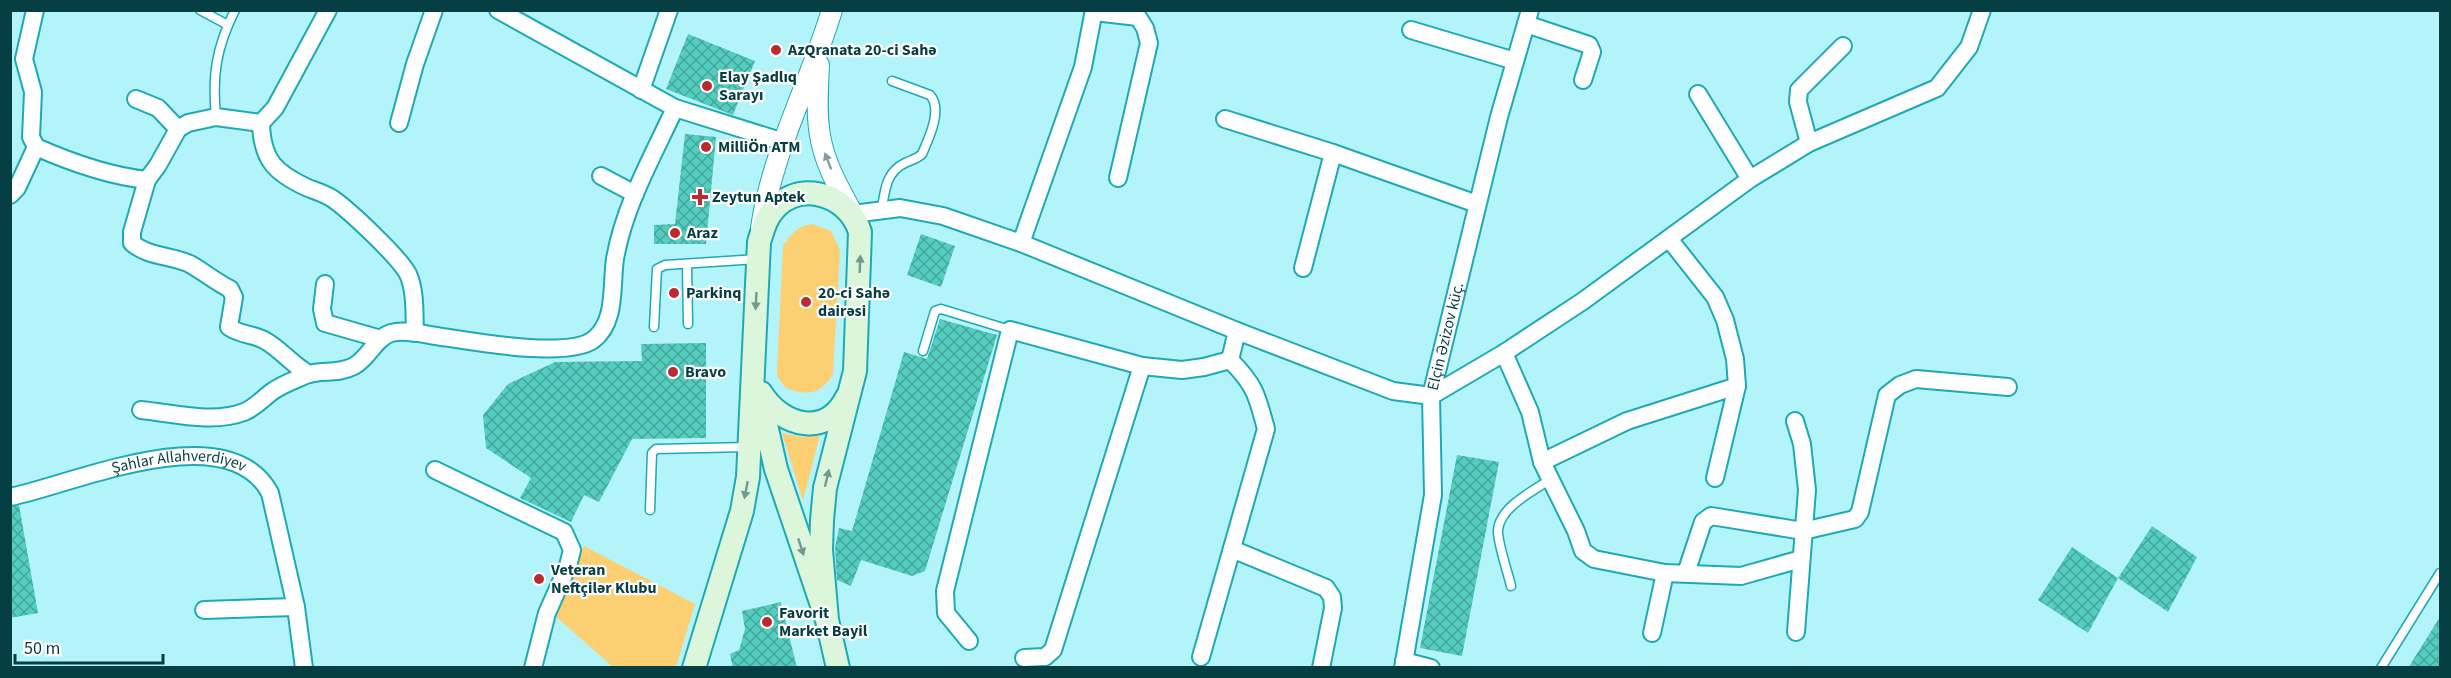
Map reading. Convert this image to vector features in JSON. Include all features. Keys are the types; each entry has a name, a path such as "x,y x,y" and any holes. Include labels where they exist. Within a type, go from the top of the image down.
{"main road":[{"path":"694,668 742,511 751,447 759,251 770,214 780,204 794,196 808,193 836,199 853,214 860,232 861,247 853,385 825,488 821,550 827,620"},
{"path":"753,369 769,406 789,421 803,424 819,422 832,414 843,404 853,385"},
{"path":"753,369 776,469 827,620 838,668"}],"street":[{"path":"35,10 24,59 33,92 30,137 36,147 60,157 117,174 147,180"},
{"path":"328,10 274,108 261,123 262,141 274,167 290,180 332,198 396,258 407,273 413,290 415,333"},
{"path":"399,123 415,64 434,10"},
{"path":"498,10 675,108 784,142"},
{"path":"641,90 669,10"},
{"path":"759,251 769,187 819,53 832,10"},
{"path":"819,53 820,138 835,178 853,214 882,208 921,210 1021,243 1237,331 1393,391 1431,396 1504,353 1584,301 1750,179 1809,143 1937,88 1969,47 1982,10"},
{"path":"1021,243 1083,67 1094,11 1137,17 1145,28 1149,43 1118,178"},
{"path":"1528,17 1589,45 1592,52 1584,80"},
{"name":"Elçin Əzizov küç.","path":"1403,664 1433,495 1431,396 1477,204 1528,17"},
{"path":"1412,30 1515,61"},
{"path":"1809,143 1798,102 1799,90 1843,46"},
{"path":"1698,94 1750,179"},
{"path":"136,99 158,108 178,129"},
{"path":"141,410 209,417 243,412 255,406 273,391 309,374 338,372 355,365 367,357 381,339 392,333 415,333 521,347 562,347 580,345 592,340 603,329 608,316 617,252 635,194 675,108"},
{"path":"261,123 216,117 188,123 178,129 147,180 132,232 132,243 140,250 189,264 231,289 234,297 230,327 237,333 261,338 309,374"},
{"path":"1225,119 1333,153 1477,204"},
{"path":"10,195 17,188 36,147"},
{"path":"1303,268 1333,153"},
{"path":"601,176 635,194"},
{"path":"1670,240 1715,297 1735,359 1737,387 1715,478"},
{"path":"325,284 322,309 325,323 381,339"},
{"path":"969,640 946,613 945,591 1010,330 1142,366 1182,370 1230,360"},
{"path":"1230,360 1237,331"},
{"path":"1504,353 1530,412 1542,462 1576,531 1583,551 1594,559 1665,573 1742,576 1801,559"},
{"path":"1201,657 1266,429 1249,378 1230,360"},
{"path":"1024,658 1046,657 1053,650 1142,366"},
{"path":"1686,573 1703,522 1710,516 1803,531 1855,519 1860,512 1887,395 1900,384 1916,379 2008,387"},
{"path":"1542,462 1627,421 1737,387"},
{"path":"1795,421 1802,444 1807,490 1796,632"},
{"name":"Şahlar Allahverdiyev","path":"10,497 104,469 171,456 217,458 237,465 264,482 270,493 296,607 304,668"},
{"path":"435,470 564,532 572,550 568,566 547,613 533,668"},
{"path":"1232,549 1326,588 1332,597 1333,608 1321,668"},
{"path":"1652,633 1665,573"},
{"path":"204,610 296,607"},
{"path":"1403,664 1431,668"}],"lane":[{"path":"200,10 228,25"},
{"path":"216,117 214,75 219,46 235,10"},
{"path":"882,208 886,185 891,174 922,154 936,109 930,95 891,81"},
{"path":"654,327 657,269 665,265 687,264 759,251"},
{"path":"687,264 688,324"},
{"path":"923,351 931,317 935,310 941,309 1010,330"},
{"path":"650,510 652,453 656,449 751,447"},
{"path":"1511,586 1497,531 1502,518 1511,507 1551,478"},
{"path":"2381,668 2440,573"}],"shaded area":[{"path":"812,224 831,231 840,250 833,374 818,390 808,393 786,388 778,378 777,371 783,246 795,231"},
{"path":"782,433 801,437 820,434 803,501"},
{"path":"584,546 695,604 676,667 613,667 554,615"}],"building":[{"path":"688,34 755,61 733,115 666,89"},
{"path":"685,134 716,137 706,244 654,244 654,225 675,224"},
{"path":"921,234 955,246 941,287 907,275"},
{"path":"940,319 997,335 925,571 912,576 861,560 851,586 837,580 835,548 839,528 852,531 904,352 927,359"},
{"path":"706,343 706,438 632,439 599,502 584,495 571,522 520,498 531,478 486,448 483,415 508,384 555,362 642,361 641,344"},
{"path":"1457,455 1499,462 1462,656 1420,648"},
{"path":"19,505 38,613 10,618 10,507"},
{"path":"2152,526 2197,557 2168,612 2118,578"},
{"path":"2072,547 2118,578 2088,633 2038,600"},
{"path":"781,602 797,668 733,668 730,654 739,650 745,629 742,611"},
{"path":"2440,617 2440,668 2408,668"}],"place":[{"name":"AzQranata 20-ci Sahə","path":"776,50"},
{"name":"Elay Şadlıq Sarayı","path":"707,86"},
{"name":"MilliÖn ATM","path":"706,147"},
{"name":"Zeytun Aptek","path":"700,197"},
{"name":"Araz","path":"675,233"},
{"name":"Parkinq","path":"674,293"},
{"name":"20-ci Sahə dairəsi","path":"806,302"},
{"name":"Bravo","path":"673,372"},
{"name":"Veteran Neftçilər Klubu","path":"539,579"},
{"name":"Favorit Market Bayil","path":"767,622"}]}
